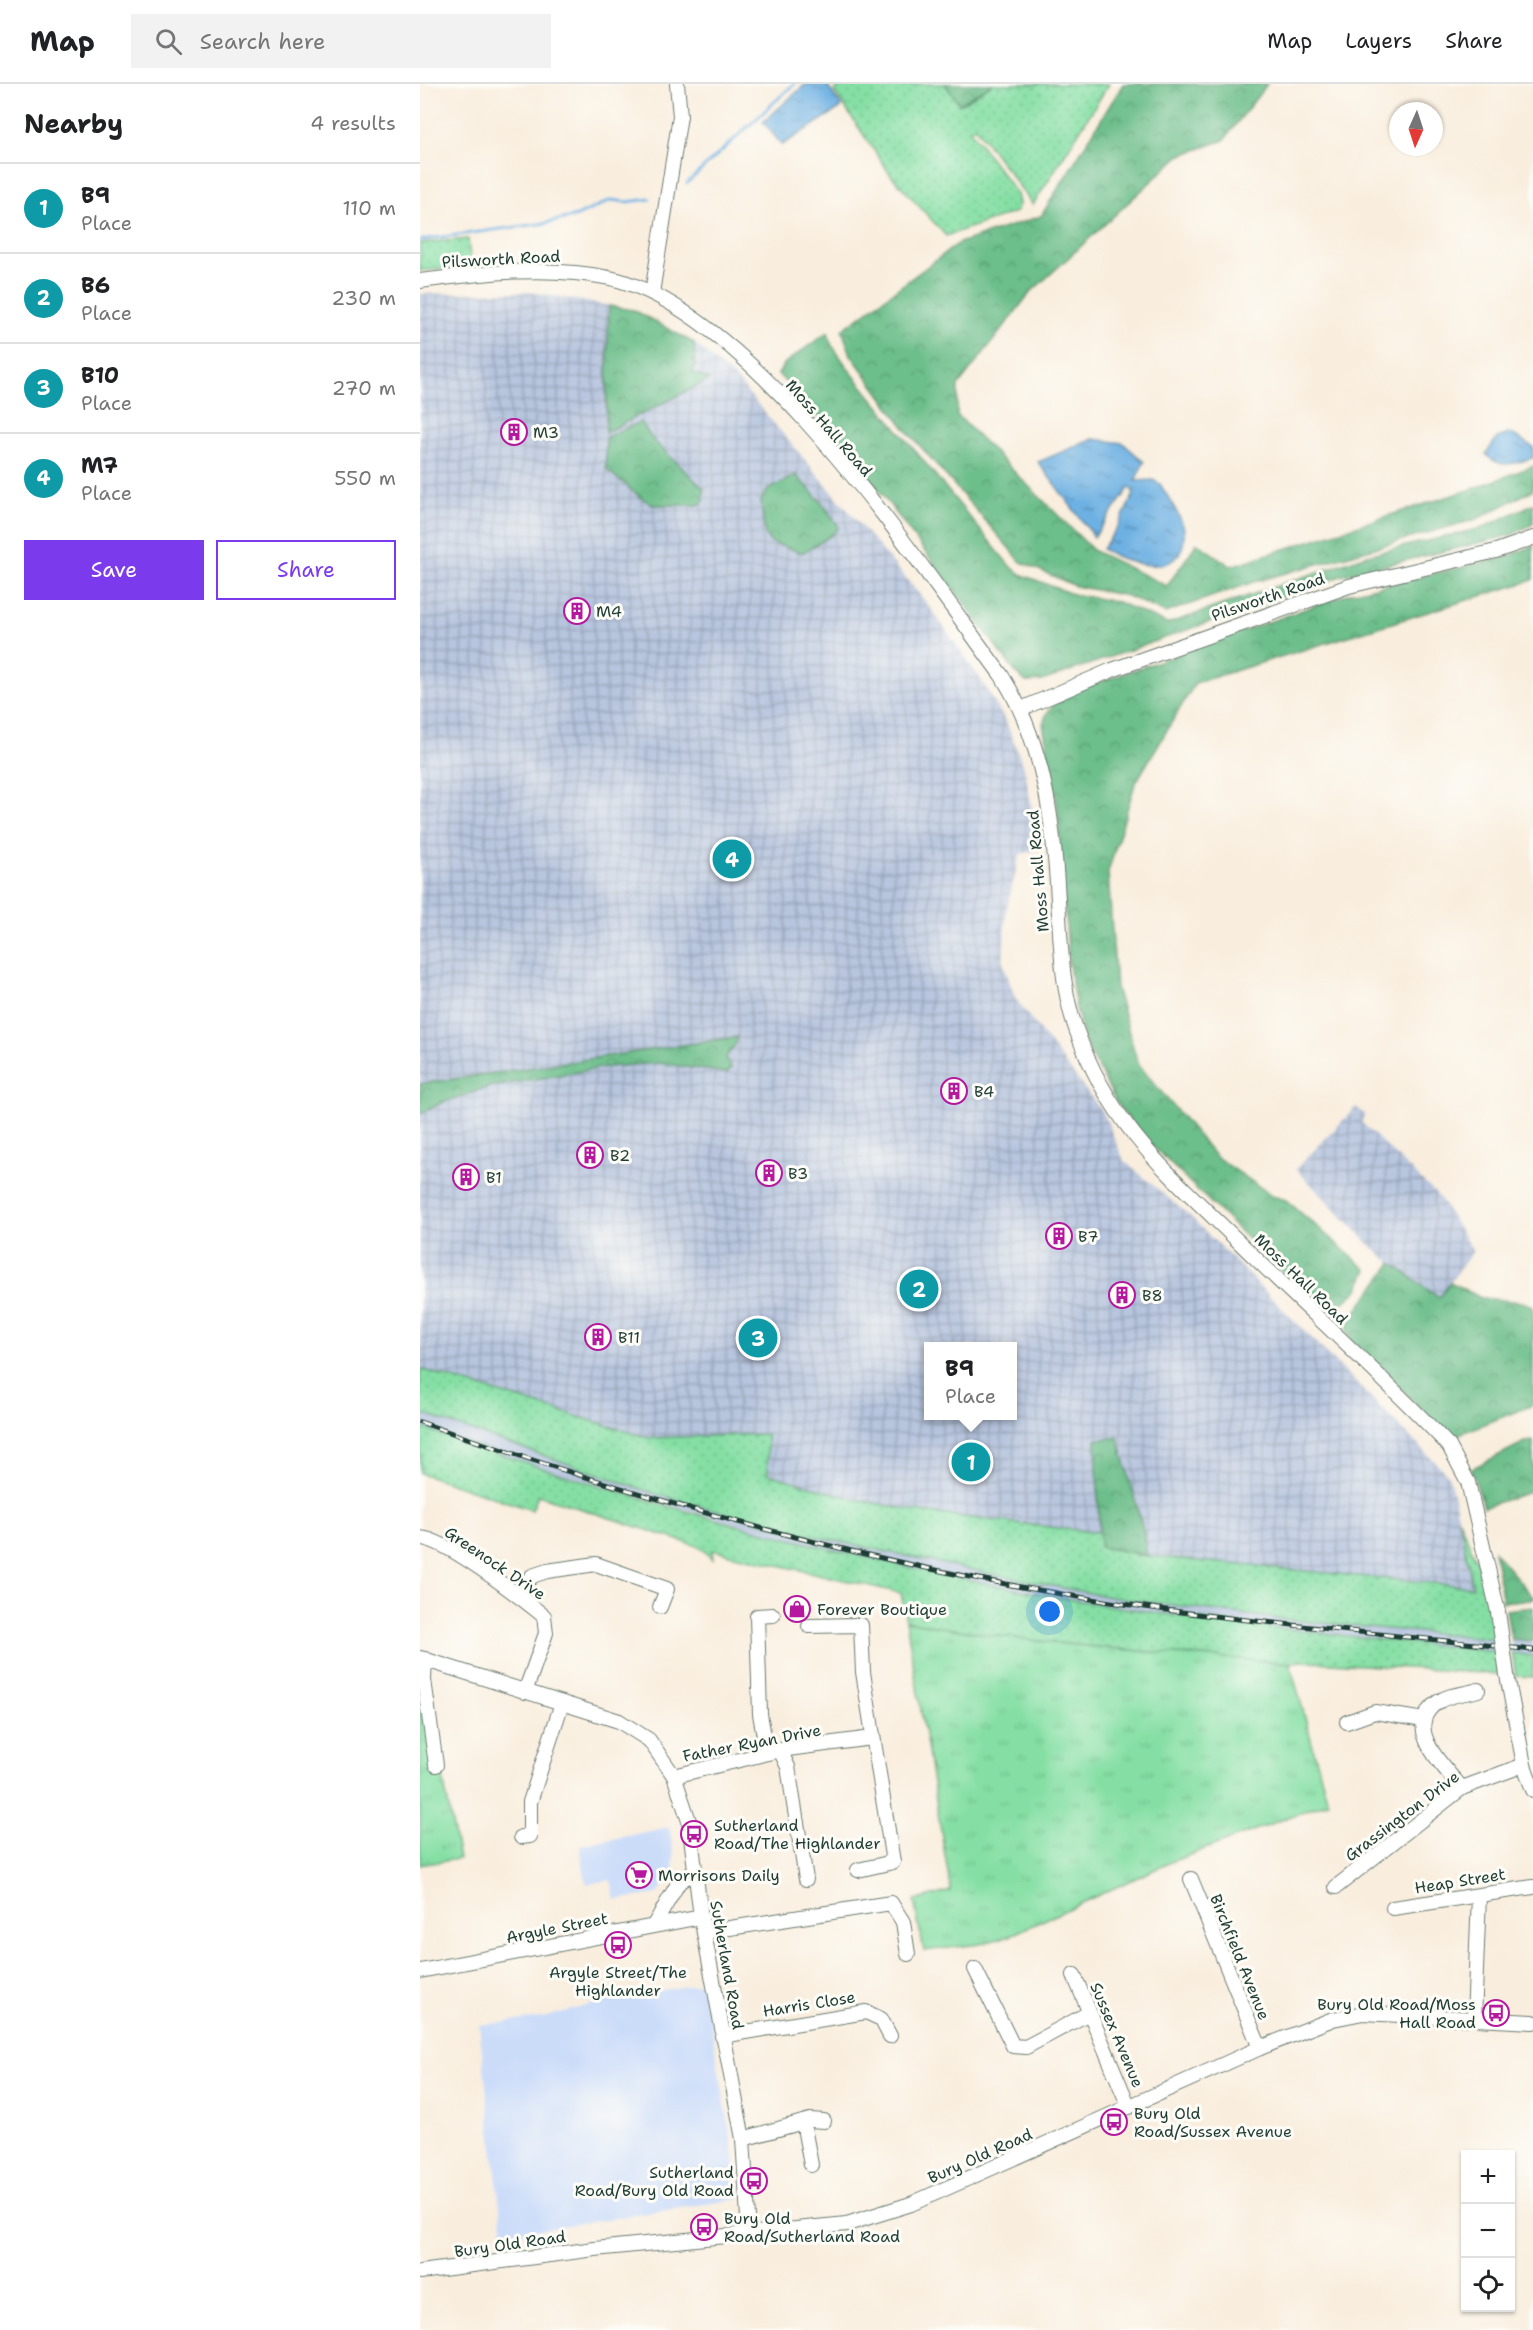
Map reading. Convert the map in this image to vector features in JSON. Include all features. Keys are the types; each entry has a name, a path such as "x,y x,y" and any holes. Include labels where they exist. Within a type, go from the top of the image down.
{"street":[{"path":"652,293 680,116 677,84"},
{"name":"Pilsworth Road","path":"420,281 494,273 565,271 611,279 652,293"},
{"name":"Moss Hall Road","path":"652,293 698,321 768,381 888,523 1002,676 1021,709 1030,732 1051,813 1067,994 1086,1058 1101,1089 1143,1148 1449,1446 1468,1482 1498,1612 1524,1765 1533,1790"},
{"name":"Pilsworth Road","path":"1021,709 1112,670 1349,586 1496,551 1533,538"},
{"name":"Greenock Drive","path":"420,1538 428,1538 455,1553 544,1616 546,1634 525,1692"},
{"path":"517,1595 532,1576 596,1564 666,1589 660,1607"},
{"path":"773,1615 757,1616 760,1714 774,1752 788,1767 806,1879"},
{"path":"809,1626 861,1625 863,1672 872,1738 894,1862 858,1870"},
{"path":"422,1658 436,1765"},
{"name":"Sutherland Road","path":"422,1658 619,1721 649,1740 674,1776 689,1821 701,1917 743,2139 749,2233"},
{"path":"1462,1788 1432,1753 1425,1734 1424,1720 1436,1702 1478,1690"},
{"path":"521,1837 530,1836 531,1802 562,1703"},
{"path":"1347,1722 1375,1712 1424,1720"},
{"name":"Father Ryan Drive","path":"674,1776 774,1752 872,1738"},
{"name":"Grassington Drive","path":"1336,1887 1462,1788 1524,1765"},
{"path":"654,1925 679,1882 694,1872"},
{"name":"Birchfield Avenue","path":"1191,1879 1260,2048"},
{"name":"Heap Street","path":"1393,1908 1533,1887"},
{"path":"1474,2019 1479,1896"},
{"path":"704,1932 891,1903 903,1922 908,1954"},
{"name":"Argyle Street","path":"420,1971 701,1917"},
{"path":"975,1969 1013,2046 1026,2047 1089,2013"},
{"name":"Sussex Avenue","path":"1074,1975 1129,2107"},
{"name":"Harris Close","path":"722,2036 856,2005 881,2019 890,2036"},
{"name":"Bury Old Road","path":"420,2272 595,2248 847,2224 874,2217 911,2204 1260,2048 1333,2019 1363,2013 1533,2022"},
{"path":"743,2139 803,2122 824,2121"},
{"path":"803,2122 811,2165"}],"shaded area":[{"path":"529,292 634,310 694,343 738,381 926,602 982,681 1006,722 1024,767 1031,802 1036,850 1020,854 1006,911 1003,962 1015,998 1104,1114 1124,1161 1190,1216 1449,1476 1474,1587 1136,1555 1101,1533 921,1512 854,1499 420,1369 420,294"},
{"path":"1356,1107 1365,1115 1361,1122 1439,1197 1473,1251 1439,1298 1376,1251 1296,1169"},
{"path":"420,1413 656,1494 799,1533 1110,1597 1281,1619 1496,1639 1497,1652 1189,1617 1063,1598 910,1568 771,1534 516,1460 420,1427"},
{"path":"1511,1639 1533,1641 1533,1656 1512,1653"},
{"path":"669,1827 674,1855 673,1872 658,1894 615,1900 611,1880 586,1884 580,1846"},
{"path":"704,1983 734,2156 739,2199 503,2235 479,2025 542,2018 613,1999"}],"green space":[{"path":"844,84 945,84 960,105 992,84 1109,84 1033,205 975,127 970,130 1017,194 1019,204 1016,212 946,236 890,174 834,91"},
{"path":"945,84 992,84 960,104"},
{"path":"1123,84 1267,84 1224,140 1179,156 1030,293 958,386 957,415 1094,551 1167,586 1197,543 1231,566 1475,488 1533,466 1533,490 1477,519 1254,582 1165,613 1127,596 1075,586 1021,562 907,431 851,355 842,330 959,243 1041,216"},
{"path":"468,239 471,266 420,271 420,243"},
{"path":"609,306 634,310 694,343 695,367 692,372 709,380 606,432"},
{"path":"828,332 831,344 850,371 1009,565 1020,574 1072,594 1118,602 1167,624 1367,555 1482,528 1533,504 1533,524 1511,535 1344,575 1042,681 1026,682 1016,673 848,449 778,374 785,363"},
{"path":"641,422 652,439 704,489 704,501 698,505 653,505 606,469 606,437"},
{"path":"796,475 823,504 839,527 832,535 802,553 770,542 765,534 761,501 768,490"},
{"path":"1533,546 1533,580 1195,683 1135,784 1108,872 1116,987 1138,1064 1215,1156 1273,1196 1286,1200 1367,1270 1357,1291 1327,1316 1139,1133 1116,1102 1085,1042 1076,1008 1069,965 1057,804 1043,724 1051,708 1059,700 1075,691 1350,593 1507,557"},
{"path":"737,1037 735,1045 726,1057 731,1068 727,1073 659,1063 606,1067 489,1087 441,1103 420,1114 420,1084"},
{"path":"1392,1263 1439,1298 1450,1282 1481,1298 1522,1302 1533,1306 1533,1405 1457,1435 1444,1431 1353,1341 1347,1332 1348,1322"},
{"path":"420,1369 649,1438 767,1434 768,1474 854,1499 921,1512 1102,1533 1136,1555 1473,1587 1459,1519 1489,1593 1496,1639 1281,1619 1110,1597 799,1533 656,1494 420,1413"},
{"path":"420,1427 658,1503 818,1546 900,1565 1063,1598 1171,1615 1497,1652 1499,1672 1496,1674 1301,1661 1290,1663 1146,1652 1002,1636 906,1621 901,1593 712,1550 713,1559 700,1547 538,1495 532,1510 420,1473"},
{"path":"1118,1437 1145,1537 1147,1555 1100,1547 1096,1440"},
{"path":"1533,1441 1533,1491 1484,1507 1471,1469 1525,1442"},
{"path":"1494,1551 1533,1597 1533,1599 1503,1602"},
{"path":"1533,1607 1533,1641 1511,1639 1506,1610"},
{"path":"906,1621 1050,1642 1290,1663 1328,1802 1171,1862 1009,1936 980,1944 924,1951 914,1901 951,1891"},
{"path":"1512,1653 1533,1656 1533,1677 1516,1676"},
{"path":"420,1662 459,1859 420,1865"}],"water":[{"path":"806,84 826,84 842,107 782,145 763,122"},
{"path":"1510,433 1533,447 1533,458 1502,464 1486,454 1497,438"},
{"path":"1093,439 1123,443 1144,462 1135,481 1153,480 1160,484 1183,525 1182,547 1176,558 1166,564 1141,564 1102,549 1117,528 1134,494 1130,487 1094,537 1038,462"}],"waterway":[{"path":"687,183 794,84"},
{"path":"420,240 546,223 577,216 611,200 627,202 650,199"}],"railway":[{"path":"420,1422 651,1497 807,1540 964,1576 1166,1610 1533,1650"}],"place":[{"name":"M3","path":"514,432"},
{"name":"M4","path":"577,611"},
{"name":"M7","path":"732,859"},
{"name":"B4","path":"954,1091"},
{"name":"B2","path":"590,1155"},
{"name":"B3","path":"769,1173"},
{"name":"B1","path":"466,1177"},
{"name":"B7","path":"1059,1236"},
{"name":"B6","path":"919,1289"},
{"name":"B8","path":"1122,1295"},
{"name":"B11","path":"598,1337"},
{"name":"B10","path":"758,1338"},
{"name":"B9","path":"971,1462"},
{"name":"Forever Boutique","path":"797,1609"},
{"name":"Sutherland Road/The Highlander","path":"694,1834"},
{"name":"Morrisons Daily","path":"639,1875"},
{"name":"Argyle Street/The Highlander","path":"618,1945"},
{"name":"Bury Old Road/Moss Hall Road","path":"1496,2013"},
{"name":"Bury Old Road/Sussex Avenue","path":"1114,2122"},
{"name":"Sutherland Road/Bury Old Road","path":"754,2181"},
{"name":"Bury Old Road/Sutherland Road","path":"704,2227"}]}
